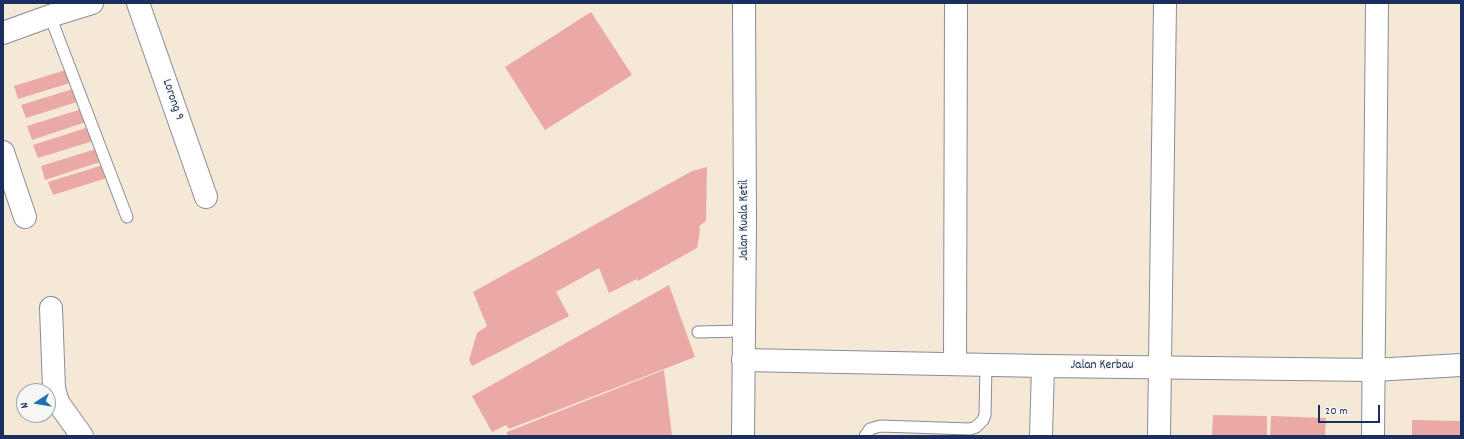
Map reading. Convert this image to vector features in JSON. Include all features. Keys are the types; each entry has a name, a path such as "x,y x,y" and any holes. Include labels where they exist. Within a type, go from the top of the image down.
{"street":[{"path":"3,33 47,10 92,3"},
{"name":"Lorong 9","path":"138,3 206,196"},
{"name":"Jalan Kuala Ketil","path":"743,436 745,207 744,3"},
{"path":"954,364 956,3"},
{"path":"1159,436 1165,3"},
{"path":"1373,436 1377,3"},
{"path":"3,152 25,217"},
{"path":"51,308 54,388 59,404 82,436"},
{"name":"Jalan Kerbau","path":"743,360 1043,366 1374,370 1461,365"},
{"path":"1041,436 1043,366"}],"lane":[{"path":"47,10 127,217"},
{"path":"698,332 744,331"},
{"path":"865,436 870,429 880,426 970,429 976,427 983,420 985,415 986,365"}],"building":[{"path":"591,12 632,75 545,130 505,67"},
{"path":"69,69 73,82 18,99 14,86"},
{"path":"76,88 80,101 26,118 21,105"},
{"path":"82,109 86,122 32,140 27,126"},
{"path":"89,127 93,141 38,158 33,145"},
{"path":"96,149 100,162 45,180 41,166"},
{"path":"103,165 107,178 53,195 48,182"},
{"path":"707,167 706,221 699,226 700,231 697,248 638,281 637,279 609,293 599,268 556,292 569,316 472,366 469,360 477,333 487,326 473,292 692,171"},
{"path":"669,285 695,357 509,429 506,425 492,432 472,396"},
{"path":"664,370 672,436 507,436 507,432"},
{"path":"1213,415 1267,416 1267,436 1212,436"},
{"path":"1271,416 1326,418 1325,436 1270,436"},
{"path":"1412,420 1461,421 1461,436 1412,436"}]}
